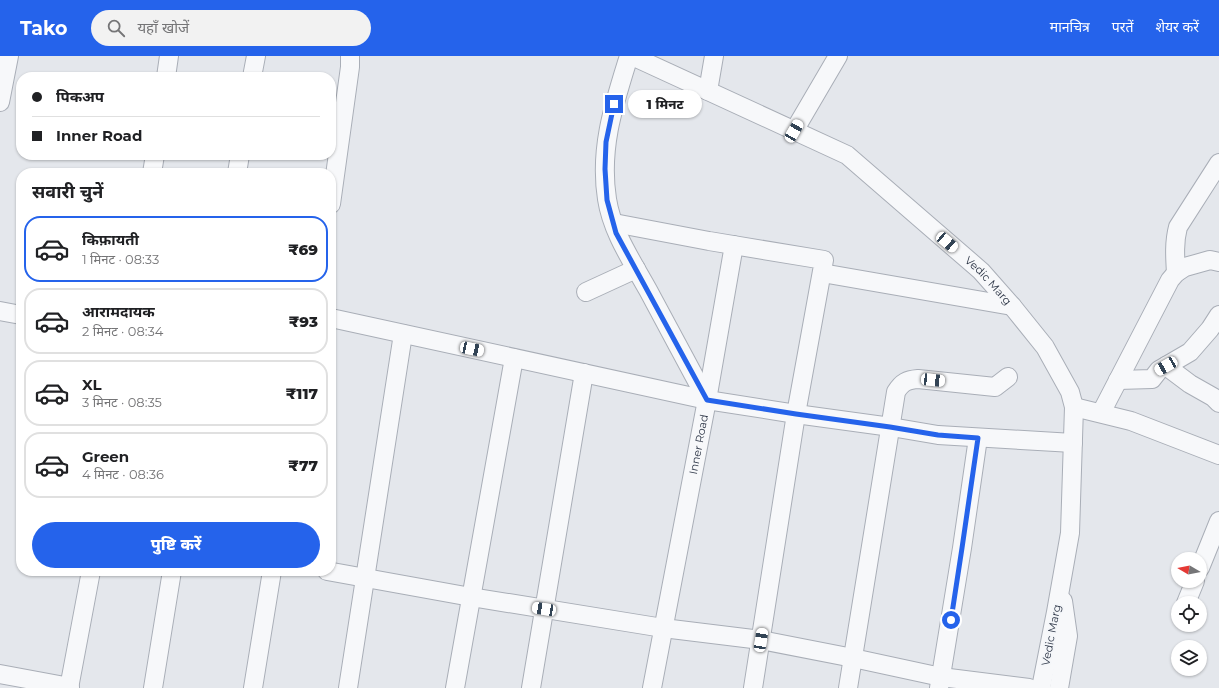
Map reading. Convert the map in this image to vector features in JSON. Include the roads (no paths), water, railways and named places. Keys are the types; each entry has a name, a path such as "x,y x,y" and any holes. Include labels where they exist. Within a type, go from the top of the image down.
{"street":[{"path":"0,102 9,56"},
{"path":"167,72 169,56"},
{"path":"253,72 256,56"},
{"path":"336,168 350,67 350,56"},
{"name":"Vedic Marg","path":"630,56 847,155 981,271 1045,347 1070,392 1074,407 1070,533 1041,688"},
{"name":"Inner Road","path":"630,56 614,104 606,142 605,169 607,200 616,233 707,400 652,688"},
{"path":"708,91 714,56"},
{"path":"794,131 838,56"},
{"path":"1176,273 1175,236 1178,227 1219,163"},
{"path":"614,223 824,260 796,414 753,688"},
{"path":"707,400 734,245"},
{"path":"1101,413 1170,280 1176,273 1185,267 1210,260 1219,262"},
{"path":"586,292 636,269"},
{"path":"822,273 1012,306"},
{"path":"0,311 16,314"},
{"path":"1118,380 1152,379 1159,370 1190,352 1210,329 1219,315"},
{"path":"336,319 707,400 938,435 1073,443"},
{"path":"348,688 403,334"},
{"path":"455,688 514,358"},
{"path":"1166,366 1190,384 1213,397 1219,403"},
{"path":"531,688 584,373"},
{"path":"848,688 896,392 904,382 918,379 995,387 1008,377"},
{"path":"1074,407 1131,421 1219,455"},
{"path":"940,683 978,438"},
{"path":"1206,552 1219,521"},
{"path":"336,572 471,598 663,628 761,640 853,658 940,683 1029,688"},
{"path":"0,674 70,687 89,576"},
{"path":"153,688 171,576"},
{"path":"253,688 271,576"},
{"name":"Vedic Marg","path":"1059,688 1068,636 1061,582"}]}
